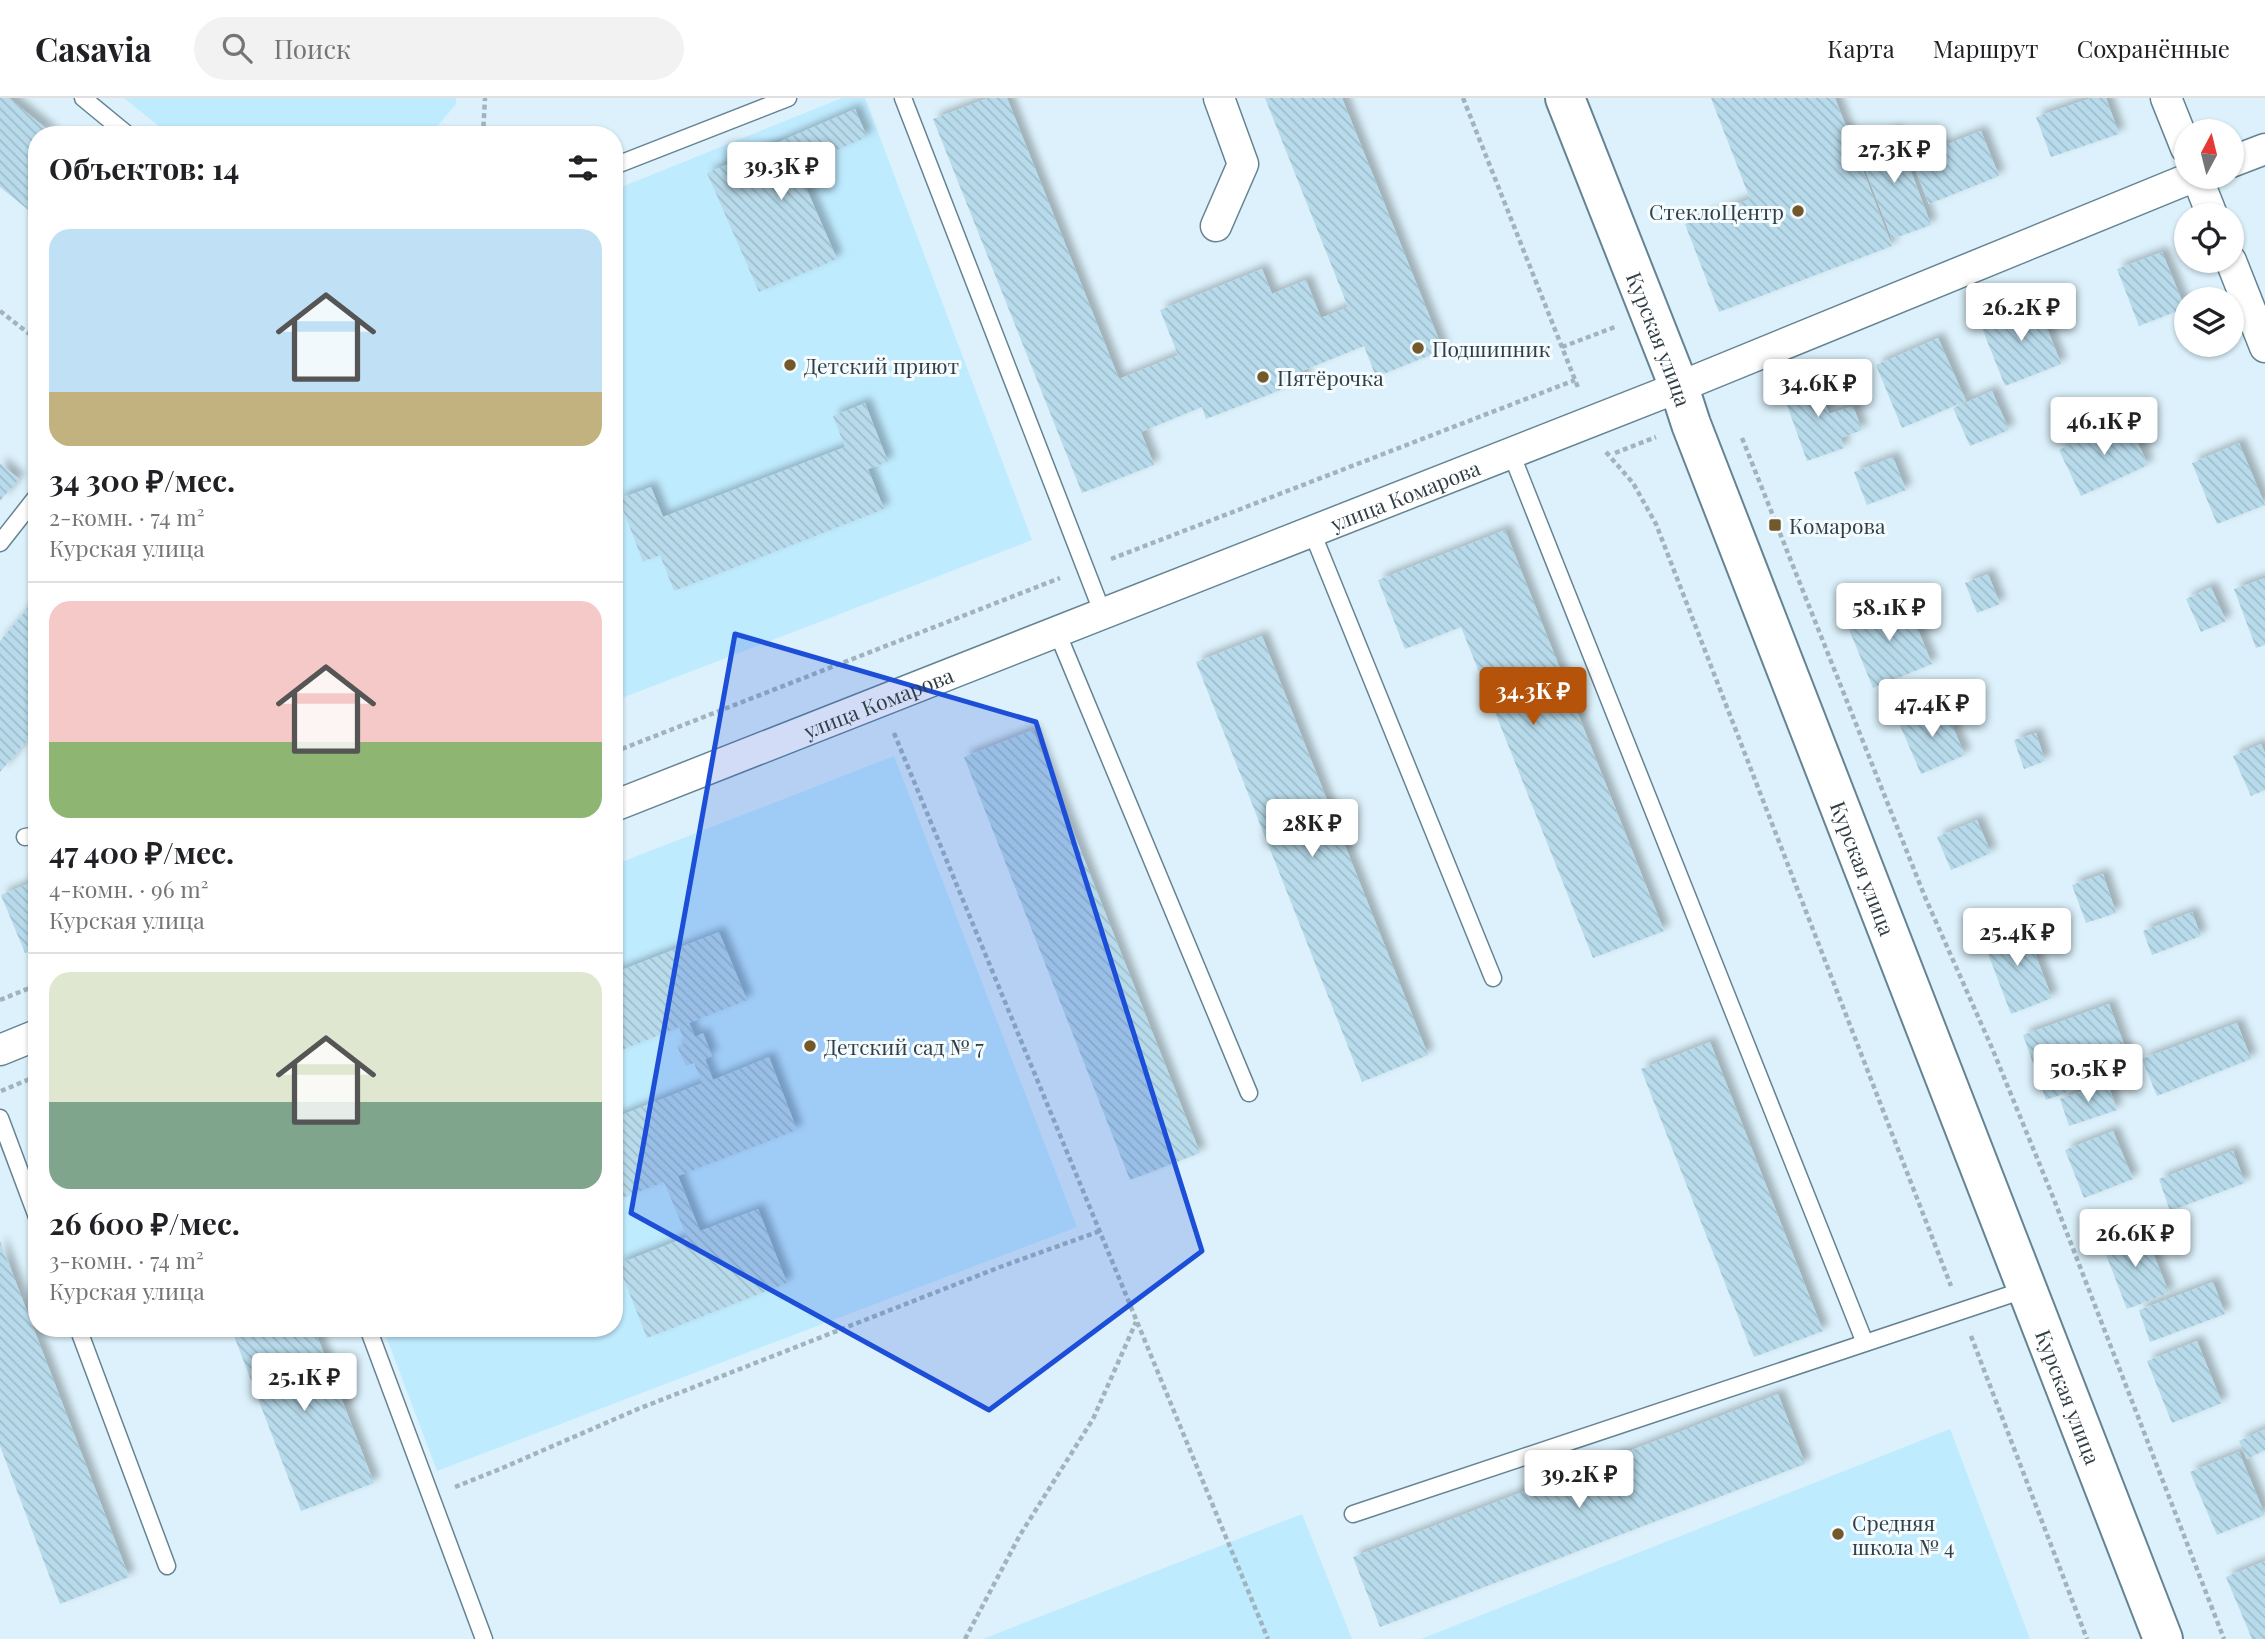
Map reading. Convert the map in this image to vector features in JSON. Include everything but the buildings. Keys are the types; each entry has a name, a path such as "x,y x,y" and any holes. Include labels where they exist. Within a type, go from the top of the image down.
{"main road":[{"name":"Курская улица","path":"1565,98 2164,1639"}],"street":[{"path":"1216,226 1242,164 1219,98"},
{"path":"2166,98 2174,119"},
{"path":"2244,157 2265,149"},
{"name":"улица Комарова","path":"623,802 1679,387 2174,186"},
{"path":"2236,273 2265,347"},
{"path":"0,1050 28,1039"}],"lane":[{"path":"82,98 117,126"},
{"path":"623,162 788,98"},
{"path":"903,98 1103,614"},
{"path":"1511,453 1865,1343"},
{"path":"0,542 28,507"},
{"path":"1312,532 1493,978"},
{"path":"1057,632 1249,1093"},
{"path":"0,1118 28,1193"},
{"path":"1353,1514 2027,1289"},
{"path":"81,1337 167,1566"},
{"path":"371,1337 484,1639"}],"path":[{"path":"483,126 485,98"},
{"path":"1463,98 1592,421 1608,455 1633,483 1656,524 2087,1639"},
{"path":"0,311 28,333"},
{"path":"1740,435 1925,897 1992,1048 2053,1196 2224,1639"},
{"path":"894,733 1268,1639"},
{"path":"0,1000 28,989"},
{"path":"0,1091 28,1080"},
{"path":"431,1496 638,1409 1000,1267 1100,1231"},
{"path":"965,1639 1020,1535 1093,1419 1137,1321"}],"highlighted area":[{"path":"735,634 1036,722 1202,1251 989,1410 631,1213"}],"shaded area":[{"path":"124,98 456,98 456,104 438,126 159,126"},
{"name":"Детский приют","path":"842,98 865,98 1032,540 623,698 623,186"},
{"name":"Детский сад № 7","path":"894,756 1077,1227 437,1471 386,1337 623,1337 623,861"},
{"name":"Средняя школа № 4","path":"1950,1429 2030,1639 1421,1639"},
{"path":"1302,1514 1352,1639 983,1639"}],"place":[{"name":"СтеклоЦентр","path":"1798,211"},
{"name":"Подшипник","path":"1418,348"},
{"name":"Детский приют","path":"790,365"},
{"name":"Пятёрочка","path":"1263,377"},
{"name":"Комарова","path":"1775,525"},
{"name":"Детский сад № 7","path":"810,1046"},
{"name":"Средняя школа № 4","path":"1838,1534"}]}
